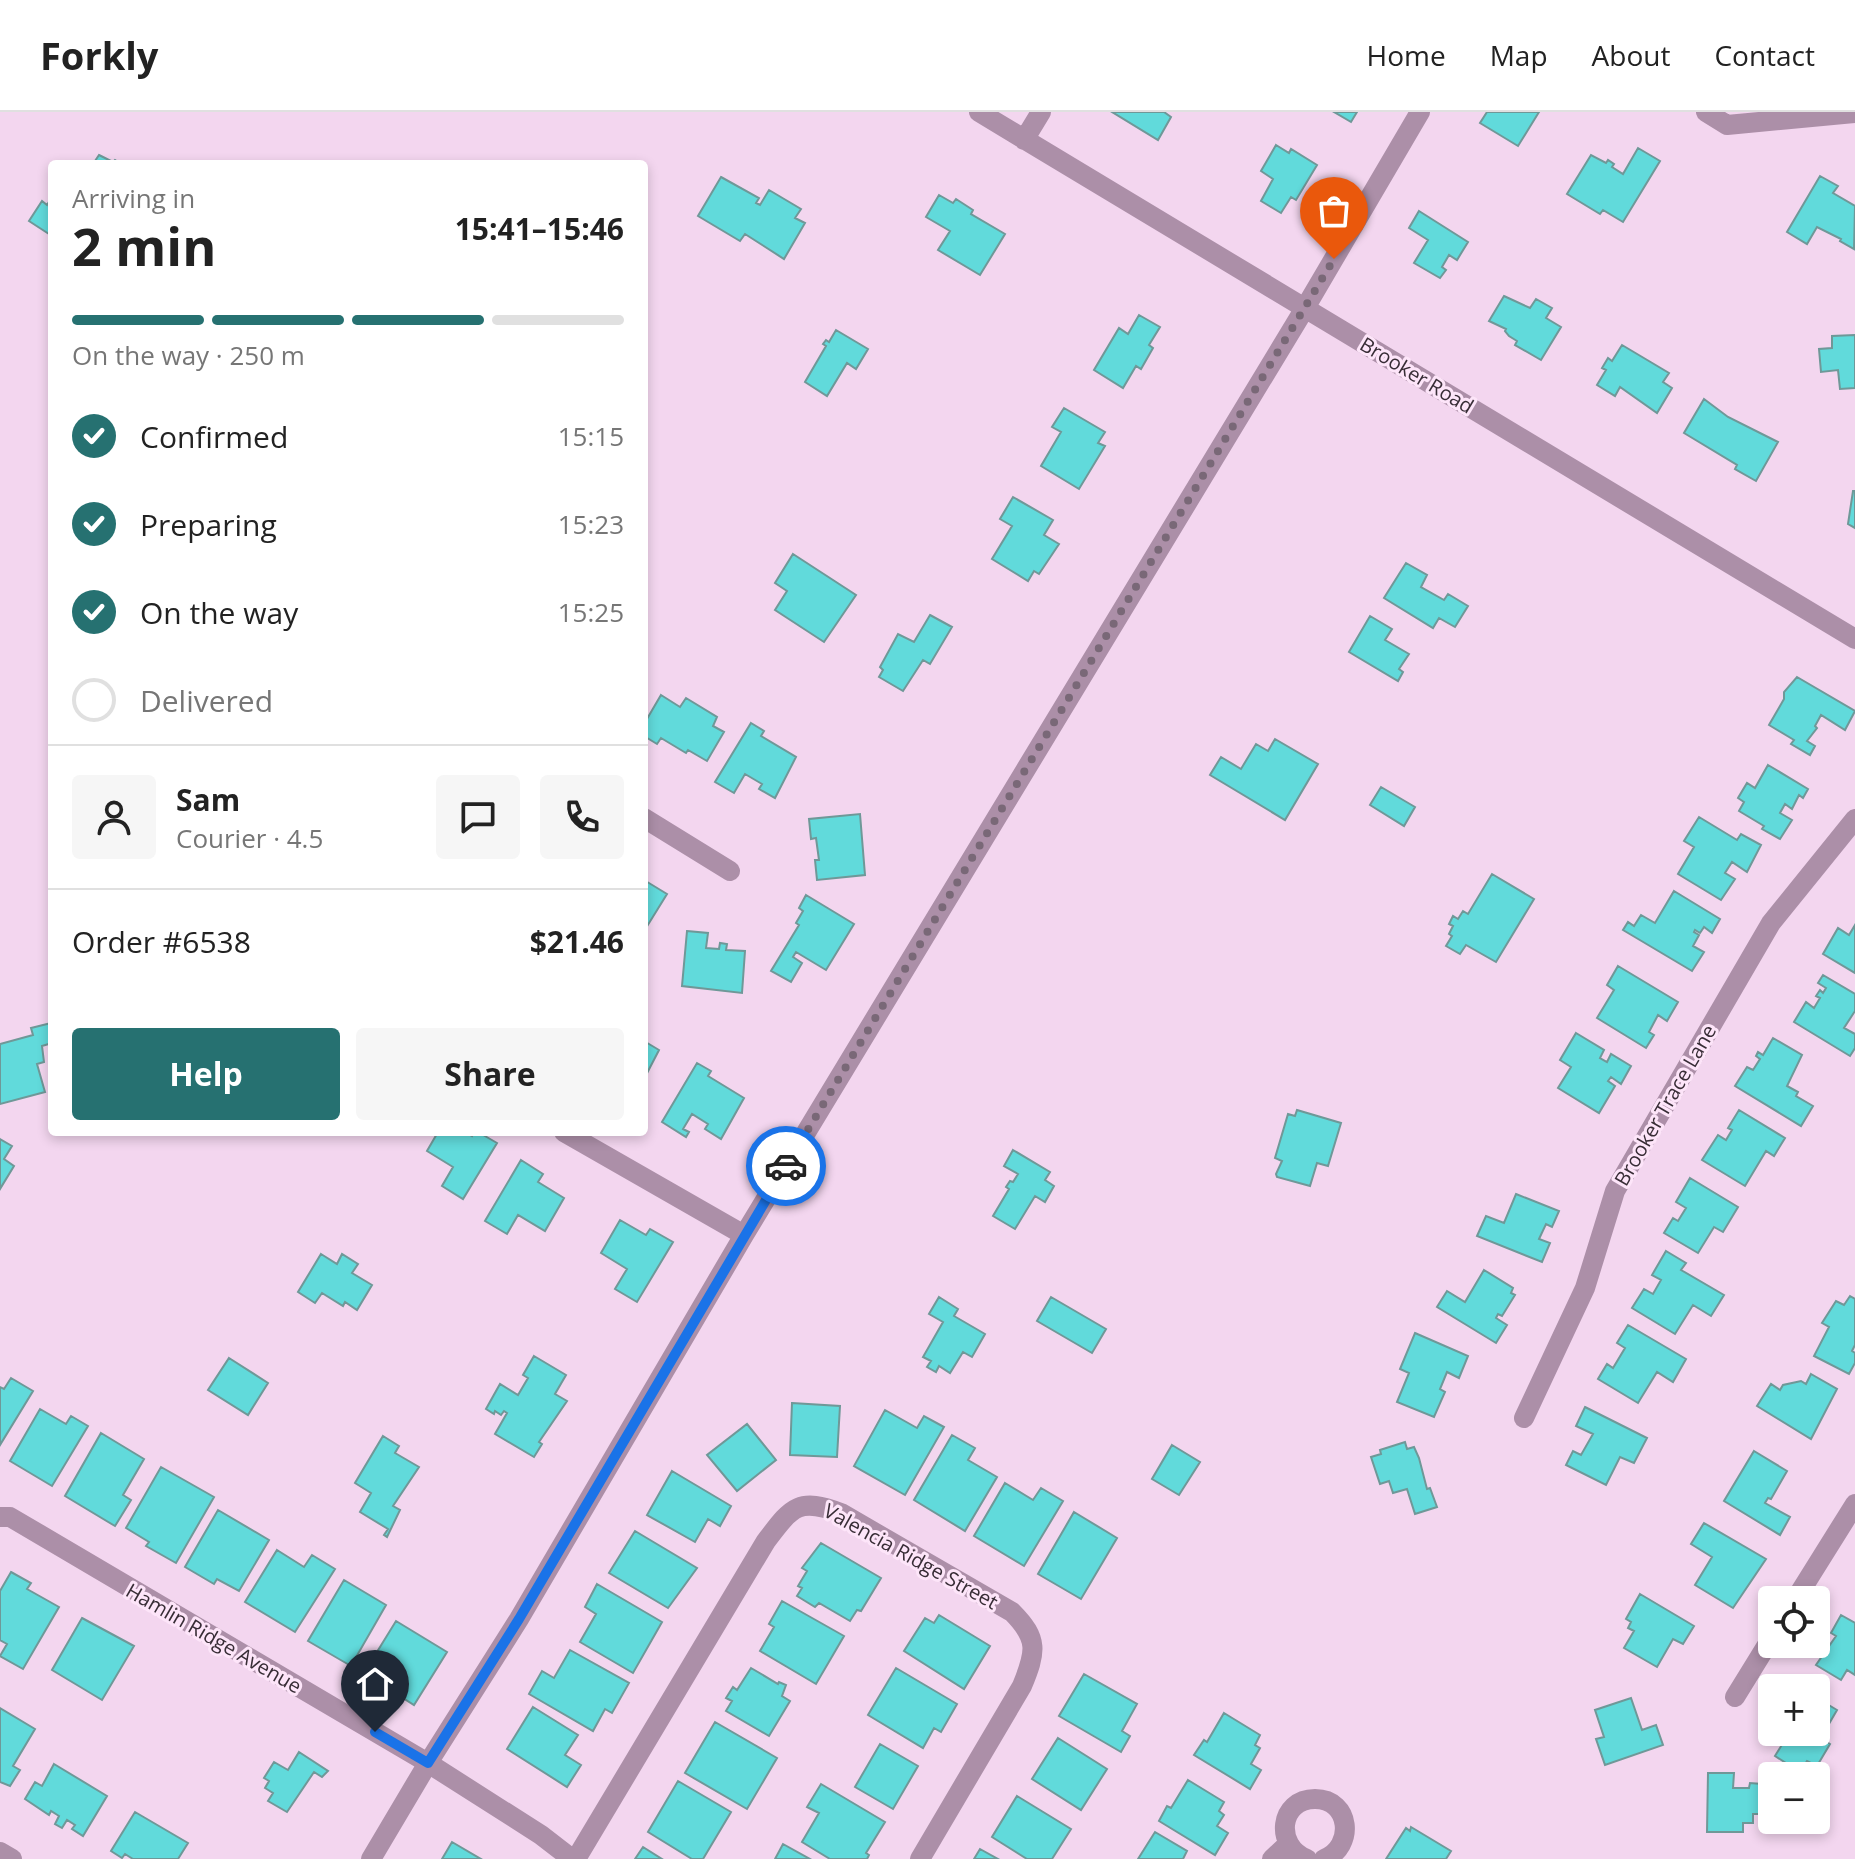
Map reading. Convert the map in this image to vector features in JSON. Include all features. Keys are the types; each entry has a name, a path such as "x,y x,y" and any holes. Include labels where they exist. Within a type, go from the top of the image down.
{"street":[{"name":"Brooker Road","path":"979,112 1855,639"},
{"path":"1024,140 1041,112"},
{"path":"371,1859 519,1619 744,1235 1305,308 1420,112"},
{"path":"1706,112 1727,125 1855,113"},
{"name":"Brooker Trace Lane","path":"1524,1418 1585,1288 1615,1191 1771,923 1855,819"},
{"path":"648,820 730,871"},
{"path":"571,1136 744,1235"},
{"name":"Valencia Ridge Street","path":"428,1763 574,1859 766,1541 784,1518 798,1507 818,1504 841,1513 1012,1612 1027,1627 1033,1642 1032,1661 1022,1686 920,1859"},
{"path":"1804,1586 1855,1504"},
{"name":"Hamlin Ridge Avenue","path":"0,1517 10,1517 428,1763"},
{"path":"1735,1697 1759,1658"},
{"path":"1307,1859 1294,1852 1288,1844 1285,1824 1295,1806 1304,1801 1324,1800 1341,1813 1346,1832 1339,1850 1324,1859"},
{"path":"1272,1859 1288,1844"},
{"path":"0,1852 12,1859"}],"building":[{"path":"1112,112 1164,112 1171,117 1158,140"},
{"path":"1334,112 1357,112 1351,122"},
{"path":"1487,112 1539,112 1518,146 1480,123"},
{"path":"1276,145 1289,153 1291,149 1317,165 1296,200 1291,197 1281,213 1261,201 1273,179 1261,171"},
{"path":"1638,148 1660,161 1623,222 1603,210 1600,214 1567,194 1591,155 1606,163 1608,160 1623,174"},
{"path":"1820,176 1838,186 1833,193 1855,206 1854,249 1817,227 1807,244 1787,232"},
{"path":"721,177 759,198 756,203 760,205 769,190 801,209 795,218 805,223 784,259 745,234 740,241 698,216"},
{"path":"939,195 953,203 956,199 973,210 971,214 1005,234 980,275 938,250 950,231 926,217"},
{"path":"42,201 47,205 48,233 29,221"},
{"path":"1419,211 1468,242 1457,260 1449,255 1442,267 1446,270 1440,278 1414,263 1428,240 1409,228"},
{"path":"1504,296 1530,308 1536,299 1552,308 1546,318 1561,327 1541,360 1515,345 1517,341 1509,336 1506,329 1489,321"},
{"path":"1139,315 1160,327 1149,345 1153,348 1141,369 1136,366 1123,388 1094,370 1119,328 1128,334"},
{"path":"836,330 868,349 856,369 847,363 827,396 805,382 826,346 823,344 826,340 829,342"},
{"path":"1855,335 1855,388 1840,389 1838,370 1821,372 1819,349 1832,348 1832,336"},
{"path":"1622,345 1669,373 1663,382 1672,388 1657,413 1620,387 1615,396 1597,385 1606,370 1602,368 1608,358 1612,361"},
{"path":"1704,399 1728,417 1778,442 1756,481 1735,469 1737,465 1684,433"},
{"path":"1064,408 1105,432 1098,443 1105,446 1079,489 1041,466 1061,432 1052,427"},
{"path":"1855,491 1855,528 1848,524"},
{"path":"1013,497 1053,520 1044,535 1059,544 1039,574 1034,571 1028,581 992,559 1012,526 1000,519"},
{"path":"793,554 856,595 824,642 775,610 787,591 775,583"},
{"path":"1406,563 1427,575 1421,587 1444,600 1448,594 1468,606 1455,627 1439,618 1433,628 1384,598"},
{"path":"930,615 952,627 930,664 923,660 903,691 879,677 883,670 880,667 898,634 914,642"},
{"path":"1370,616 1392,629 1385,640 1409,654 1399,669 1403,672 1398,681 1349,652"},
{"path":"1797,677 1855,711 1845,730 1821,715 1815,726 1817,728 1807,741 1815,746 1810,755 1791,744 1794,740 1769,725 1784,699 1784,692"},
{"path":"661,695 680,707 686,698 717,717 713,726 724,732 707,761 661,738 657,744 648,738 648,717"},
{"path":"751,723 764,731 761,736 796,757 775,798 759,789 762,784 745,774 734,793 715,782"},
{"path":"1275,739 1318,764 1285,820 1210,775 1221,757 1241,769 1256,744 1268,751"},
{"path":"1768,765 1808,789 1803,798 1799,795 1792,809 1785,804 1780,813 1792,820 1780,839 1739,811 1744,802 1738,798 1747,783 1755,788"},
{"path":"1381,787 1415,807 1404,826 1370,805"},
{"path":"860,814 865,875 817,880 815,860 819,860 816,838 811,839 809,819"},
{"path":"1699,817 1737,840 1741,834 1761,845 1747,872 1732,862 1725,873 1735,879 1721,900 1678,874 1694,847 1684,841"},
{"path":"1492,874 1534,899 1496,962 1466,945 1460,954 1446,946 1452,936 1449,934 1453,926 1449,924 1453,916 1458,919 1463,911 1468,914"},
{"path":"648,882 667,894 648,925"},
{"path":"1674,891 1720,919 1712,933 1704,927 1700,933 1695,930 1699,935 1693,946 1704,952 1692,971 1623,930 1628,922 1634,926 1641,915 1655,923"},
{"path":"806,895 854,924 826,970 796,952 793,957 802,963 791,982 771,971 799,925 796,923 803,911 799,908"},
{"path":"1855,925 1855,973 1823,954 1838,928 1849,935"},
{"path":"687,931 708,933 706,948 719,949 720,943 727,944 726,950 745,951 742,993 682,986"},
{"path":"1618,966 1678,1002 1667,1021 1658,1015 1649,1032 1654,1035 1646,1048 1597,1018 1614,990 1607,985"},
{"path":"1823,975 1855,994 1855,1011 1844,1028 1855,1034 1855,1048 1850,1056 1794,1022 1806,1002 1814,1008 1820,998 1816,996 1826,988 1818,983"},
{"path":"48,1024 48,1044 42,1046 44,1062 37,1064 45,1092 0,1104 0,1044 33,1035 31,1028"},
{"path":"1576,1033 1604,1050 1600,1058 1607,1062 1611,1054 1631,1066 1621,1084 1611,1077 1608,1081 1615,1086 1599,1113 1558,1088 1571,1067 1560,1060"},
{"path":"1773,1038 1802,1055 1787,1086 1798,1092 1796,1096 1813,1106 1801,1126 1735,1086 1747,1067 1753,1070 1760,1059 1756,1056 1758,1052 1763,1055"},
{"path":"648,1043 659,1050 648,1071"},
{"path":"697,1063 711,1071 708,1076 744,1098 721,1139 705,1129 708,1124 692,1114 683,1129 689,1132 686,1137 662,1122"},
{"path":"1297,1110 1341,1123 1328,1166 1317,1163 1310,1186 1277,1177 1276,1174 1282,1161 1275,1158 1288,1114 1295,1116"},
{"path":"1739,1110 1785,1138 1774,1156 1766,1151 1745,1186 1702,1160 1718,1135 1726,1140 1732,1130 1728,1128"},
{"path":"436,1136 485,1136 497,1143 463,1199 442,1186 453,1167 427,1151"},
{"path":"0,1139 12,1146 4,1159 14,1166 0,1189"},
{"path":"1013,1150 1050,1172 1045,1180 1054,1186 1045,1202 1035,1196 1015,1229 993,1216 1009,1189 1006,1187 1018,1174 1004,1166"},
{"path":"521,1160 543,1174 538,1182 564,1198 545,1231 518,1215 507,1234 485,1221"},
{"path":"1690,1178 1738,1207 1723,1232 1714,1227 1698,1253 1664,1233 1673,1218 1678,1221 1686,1208 1676,1202"},
{"path":"1516,1194 1559,1211 1552,1227 1546,1224 1539,1239 1550,1243 1542,1262 1477,1236 1486,1216 1504,1223"},
{"path":"620,1220 646,1235 650,1229 673,1242 637,1302 615,1289 627,1269 601,1253"},
{"path":"1666,1251 1686,1263 1681,1270 1724,1295 1711,1316 1693,1305 1675,1334 1632,1308 1644,1289 1653,1294 1661,1280 1652,1275"},
{"path":"321,1254 337,1264 342,1254 358,1264 352,1273 372,1285 357,1310 345,1302 343,1306 322,1293 315,1303 298,1292"},
{"path":"1484,1270 1513,1288 1511,1293 1515,1295 1502,1316 1498,1314 1496,1318 1507,1325 1496,1343 1437,1307 1447,1291 1465,1302"},
{"path":"1850,1296 1855,1299 1855,1345 1852,1351 1855,1353 1855,1363 1849,1374 1814,1356 1829,1327 1822,1323 1836,1301 1844,1305"},
{"path":"939,1297 958,1309 954,1316 985,1334 972,1357 963,1352 950,1373 939,1366 936,1372 927,1367 931,1361 923,1357 943,1322 929,1314"},
{"path":"1051,1297 1106,1329 1092,1353 1037,1321"},
{"path":"1628,1325 1686,1359 1673,1382 1657,1372 1638,1403 1598,1379 1607,1364 1613,1368 1625,1348 1617,1343"},
{"path":"1415,1333 1468,1356 1459,1378 1447,1372 1440,1389 1445,1392 1434,1417 1397,1402 1409,1373 1400,1369"},
{"path":"534,1356 566,1375 555,1394 567,1401 539,1442 542,1444 534,1457 495,1434 507,1413 504,1411 501,1415 495,1411 494,1414 486,1409 500,1384 518,1395 528,1378 523,1375"},
{"path":"229,1358 268,1383 248,1415 208,1390"},
{"path":"1811,1374 1837,1389 1811,1439 1757,1406 1771,1384 1780,1390 1783,1385 1801,1381 1806,1384"},
{"path":"11,1378 33,1391 0,1445 0,1387 4,1389"},
{"path":"792,1403 840,1406 837,1457 790,1455"},
{"path":"1585,1407 1647,1438 1634,1463 1620,1457 1606,1485 1566,1465 1573,1451 1581,1455 1593,1434 1576,1426"},
{"path":"40,1409 66,1424 71,1416 88,1426 52,1486 10,1461"},
{"path":"885,1410 917,1428 924,1416 944,1427 905,1495 854,1466"},
{"path":"747,1424 776,1460 737,1491 707,1455"},
{"path":"101,1433 144,1459 123,1495 131,1500 115,1526 65,1496"},
{"path":"952,1435 975,1448 968,1460 997,1477 965,1531 914,1500"},
{"path":"383,1436 399,1446 395,1453 419,1467 393,1506 400,1510 387,1537 384,1535 388,1529 360,1512 371,1493 355,1483"},
{"path":"1405,1442 1407,1449 1414,1447 1427,1489 1430,1488 1437,1507 1415,1514 1407,1489 1393,1493 1389,1481 1380,1484 1371,1457 1381,1454 1380,1450"},
{"path":"1172,1445 1200,1462 1179,1495 1152,1479"},
{"path":"1754,1451 1787,1471 1771,1499 1768,1498 1765,1503 1790,1517 1780,1535 1724,1501"},
{"path":"161,1467 214,1497 176,1563 146,1546 149,1542 126,1528"},
{"path":"672,1471 731,1506 720,1526 708,1519 695,1542 647,1515"},
{"path":"1005,1483 1033,1500 1041,1488 1063,1501 1024,1566 974,1536"},
{"path":"218,1510 269,1540 239,1591 217,1579 214,1584 185,1567"},
{"path":"1074,1512 1117,1538 1081,1599 1038,1574"},
{"path":"1704,1523 1766,1559 1733,1608 1695,1585 1712,1557 1691,1544"},
{"path":"635,1531 697,1568 668,1608 609,1573"},
{"path":"821,1543 881,1578 861,1611 857,1610 850,1621 819,1603 815,1607 797,1596 802,1588 798,1586 807,1571 802,1568"},
{"path":"277,1550 304,1567 312,1555 335,1569 295,1632 245,1602"},
{"path":"11,1572 31,1583 27,1589 59,1607 23,1669 0,1656 7,1644 0,1640 0,1591"},
{"path":"344,1580 386,1605 351,1666 308,1641"},
{"path":"597,1584 662,1622 633,1673 580,1642 596,1614 585,1607"},
{"path":"1640,1594 1694,1626 1683,1644 1673,1639 1657,1667 1624,1648 1634,1631 1628,1628 1631,1622 1626,1619"},
{"path":"782,1601 844,1636 816,1684 760,1651 774,1627 769,1624"},
{"path":"939,1615 990,1646 964,1689 904,1651 925,1618 934,1623"},
{"path":"1841,1615 1855,1623 1855,1675 1847,1670 1841,1680 1816,1665 1821,1658 1830,1658 1830,1645 1836,1636 1831,1633"},
{"path":"82,1618 134,1646 102,1700 52,1670"},
{"path":"396,1621 447,1652 414,1705 364,1673"},
{"path":"570,1650 629,1683 612,1713 605,1709 593,1731 529,1694 542,1671 554,1678"},
{"path":"751,1668 778,1684 786,1685 782,1696 790,1701 769,1736 726,1711 732,1701 726,1698 733,1687 737,1690"},
{"path":"896,1668 957,1704 941,1732 934,1728 923,1748 868,1715"},
{"path":"1084,1674 1137,1704 1122,1731 1130,1736 1121,1752 1059,1716"},
{"path":"1631,1698 1642,1730 1656,1725 1663,1745 1605,1765 1596,1739 1604,1737 1595,1710"},
{"path":"1830,1706 1837,1710 1830,1722"},
{"path":"533,1707 578,1735 565,1755 581,1765 567,1787 507,1749"},
{"path":"0,1708 35,1729 13,1766 20,1770 10,1786 0,1782"},
{"path":"1224,1713 1260,1735 1255,1745 1260,1748 1251,1764 1261,1770 1250,1789 1194,1755 1204,1740 1207,1742"},
{"path":"715,1722 777,1758 747,1809 685,1773"},
{"path":"1058,1738 1107,1769 1081,1810 1032,1779"},
{"path":"880,1744 918,1766 893,1809 855,1787"},
{"path":"1781,1746 1829,1746 1819,1762 1784,1762 1775,1756"},
{"path":"299,1752 328,1771 322,1777 314,1772 287,1812 268,1801 273,1793 265,1788 269,1781 264,1778 274,1762 288,1770"},
{"path":"54,1764 107,1796 83,1836 72,1829 75,1825 67,1820 62,1828 55,1824 59,1816 51,1811 49,1815 25,1799 35,1782 42,1786"},
{"path":"1708,1773 1734,1773 1733,1788 1749,1788 1750,1783 1758,1784 1758,1814 1753,1814 1753,1823 1743,1823 1743,1832 1707,1832"},
{"path":"1188,1780 1224,1802 1219,1811 1224,1815 1217,1826 1228,1833 1215,1855 1159,1821"},
{"path":"678,1781 731,1812 703,1859 692,1859 648,1832"},
{"path":"821,1784 885,1822 866,1853 869,1855 867,1859 830,1859 802,1842 819,1813 807,1807"},
{"path":"1017,1796 1071,1829 1052,1859 1027,1859 992,1837"},
{"path":"135,1812 188,1843 178,1859 133,1859 125,1854 122,1858 111,1851"},
{"path":"1411,1827 1451,1851 1446,1859 1386,1859 1406,1828 1410,1831"},
{"path":"1155,1832 1187,1851 1183,1859 1138,1859"},
{"path":"452,1842 481,1859 442,1859"},
{"path":"783,1844 810,1859 775,1859"},
{"path":"643,1847 662,1859 635,1859"},
{"path":"980,1849 998,1859 974,1859"}],"way so far":[{"path":"786,1166 1334,259"}],"route":[{"path":"375,1732 428,1763 519,1619 786,1166"}]}
